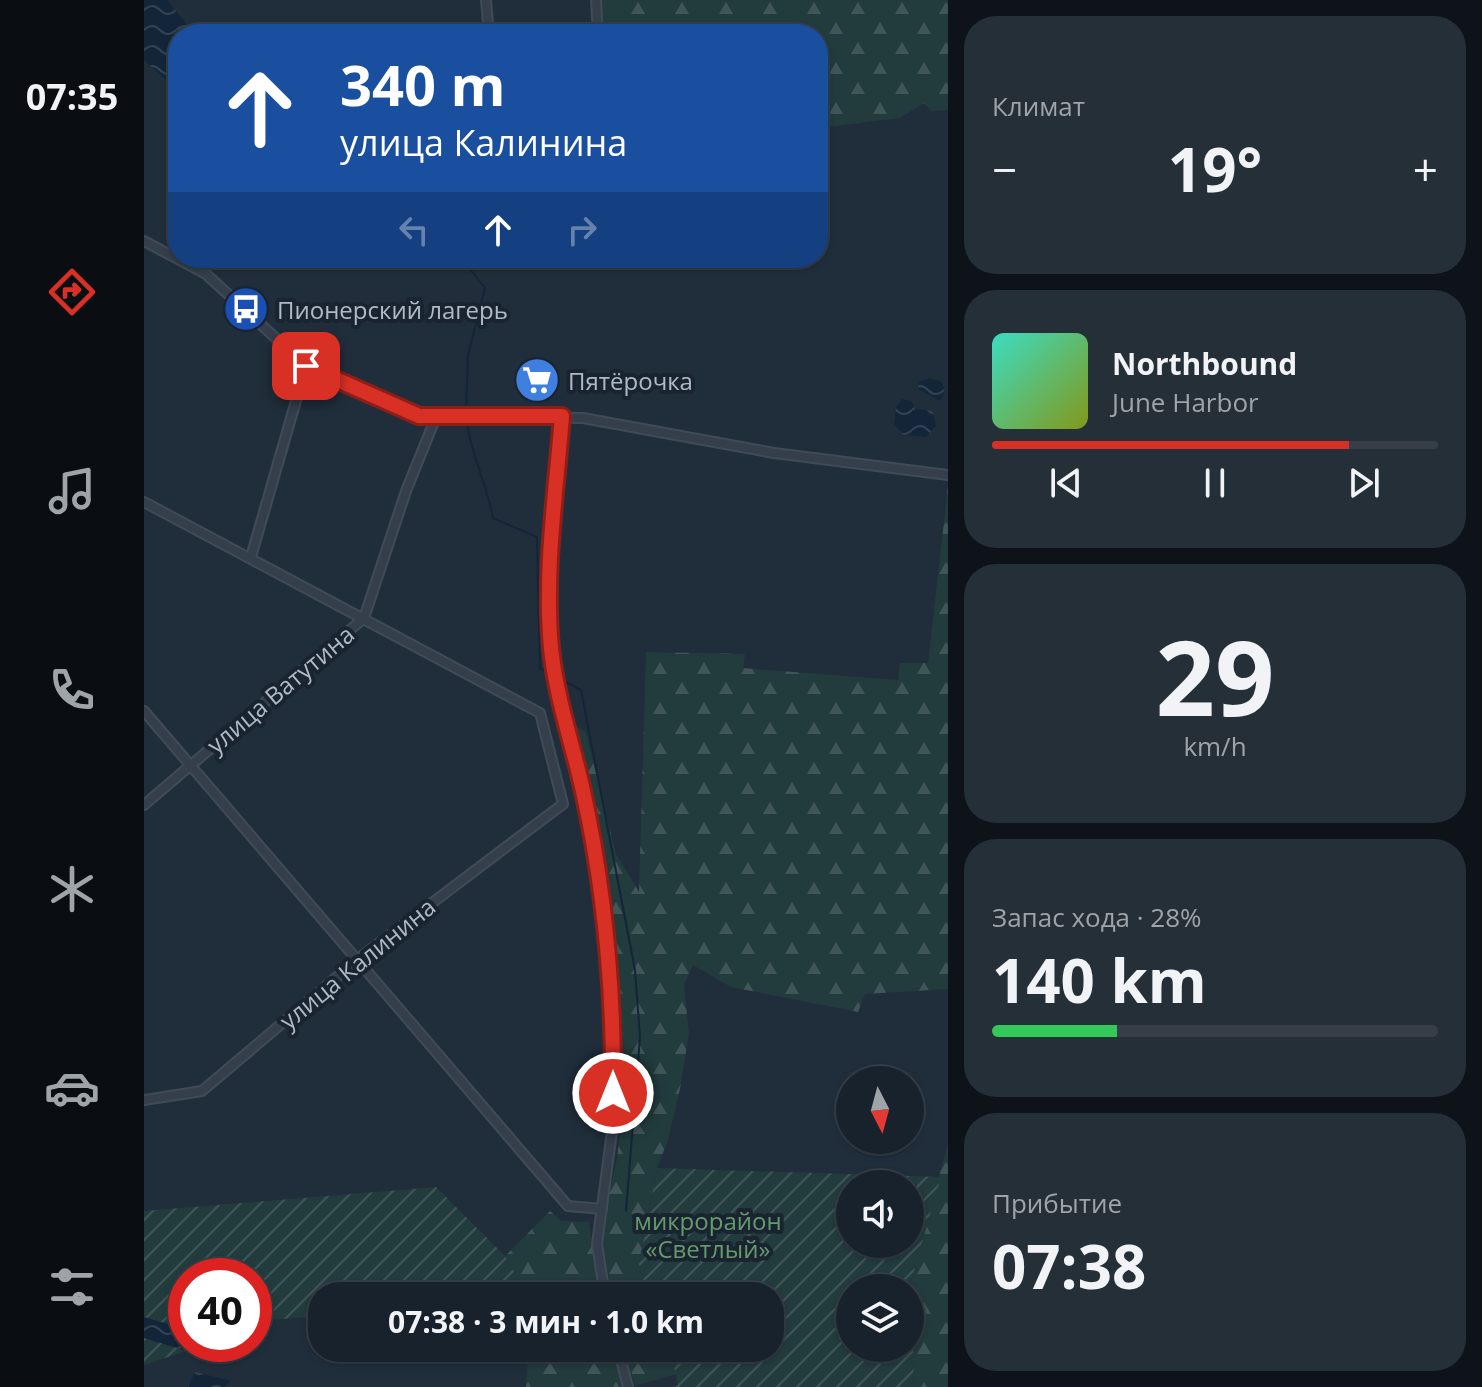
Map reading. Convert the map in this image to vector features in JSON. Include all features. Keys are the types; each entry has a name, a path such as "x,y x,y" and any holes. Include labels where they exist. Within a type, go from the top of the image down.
{"street":[{"path":"486,0 488,24"},
{"path":"596,0 597,24"},
{"path":"144,241 168,254"},
{"path":"195,268 206,274 306,366 419,416 562,416 803,457 948,475"},
{"path":"251,557 306,366"},
{"path":"562,416 549,612 561,715 582,789 607,930 614,1001 613,1124 597,1244 603,1282"},
{"name":"улица Ватутина","path":"144,805 364,618 406,491 436,417"},
{"path":"144,502 364,618"},
{"name":"улица Калинина","path":"144,1100 202,1091 358,959 563,804 540,713 364,618"},
{"path":"144,711 568,1206 602,1209"},
{"path":"622,1362 628,1387"}],"green space":[{"path":"599,0 948,0 948,110 931,111 924,103 900,118 828,127 828,24 602,24"},
{"path":"948,486 948,989 865,994 858,1012 731,987 693,965 684,985 689,1033 680,1089 668,1140 657,1168 639,1264 644,1282 606,1282 597,1246 617,1159 621,1122 620,996 609,894 576,726 586,733 616,854 639,892 646,652 745,654 743,668 898,680 900,663 928,663"},
{"path":"948,1143 948,1387 914,1387 913,1362 924,1362 924,1274 913,1274 917,1258 924,1258 924,1233"},
{"name":"микрорайон «Светлый»","path":"657,1168 836,1174 836,1258 918,1258 913,1274 836,1274 836,1362 913,1362 914,1387 672,1387 678,1385 673,1362 784,1362 784,1282 644,1282 639,1264"},
{"name":"микрорайон «Светлый»","path":"924,1176 941,1177 924,1236"},
{"path":"436,1187 505,1256 520,1282 308,1282 308,1317 272,1320 272,1258 168,1258 168,1357 144,1365 144,1211"},
{"path":"550,1211 561,1221 589,1222 597,1282 520,1282 505,1256"},
{"path":"528,1362 616,1362 622,1387 526,1387"},
{"path":"628,1362 673,1362 676,1374 635,1386"}],"water":[{"path":"144,0 167,0 187,24 168,24 168,81 144,60"},
{"path":"930,378 942,382 945,392 940,401 918,389 919,382"},
{"path":"902,399 912,401 915,409 933,411 936,426 926,437 904,435 894,425 896,407"},
{"path":"144,1317 168,1324 168,1345 144,1338"},
{"path":"195,1372 231,1381 224,1387 188,1387"}],"waterway":[{"path":"466,413 468,355 485,288 469,268"},
{"path":"467,420 493,518 537,537 540,668 551,674"},
{"path":"560,679 581,690 635,970 640,1037 626,1211"}],"place":[{"name":"Пионерский лагерь","path":"246,309"},
{"name":"Пятёрочка","path":"537,380"}],"route":[{"path":"306,366 419,416 562,416 549,612 551,648 561,715 582,789 607,930 614,1001 613,1093"}]}
